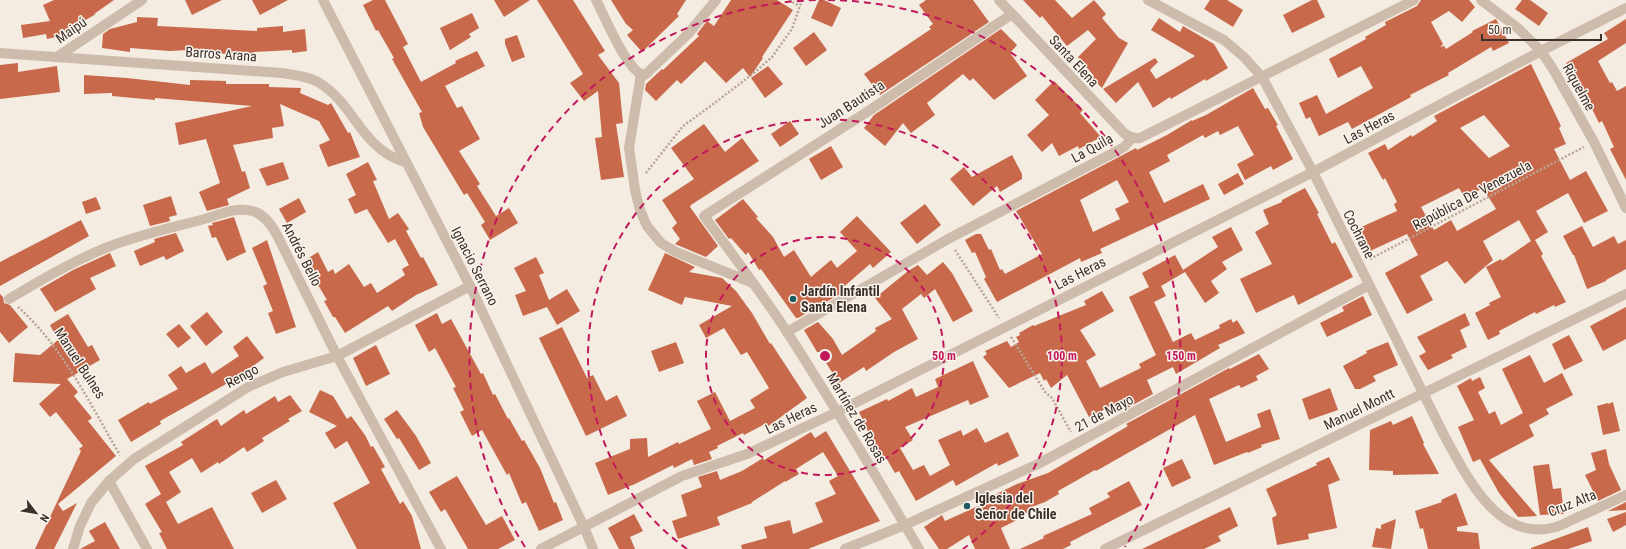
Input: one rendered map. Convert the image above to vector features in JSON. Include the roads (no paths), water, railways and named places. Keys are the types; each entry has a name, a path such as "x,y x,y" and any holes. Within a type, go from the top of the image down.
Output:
{"street":[{"name":"Maipú","path":"57,57 142,0"},
{"name":"Ignacio Serrano","path":"323,0 470,286 593,549"},
{"path":"596,0 628,61 636,72 641,74 645,74 688,34 716,0"},
{"name":"Santa Elena","path":"999,0 1124,133 1132,138"},
{"name":"Cochrane","path":"1148,0 1224,40 1244,56 1262,77 1313,172 1464,471 1479,493 1505,520"},
{"name":"La Quila","path":"787,332 948,240 1117,151 1124,147 1132,138 1140,138 1414,0"},
{"name":"Riquelme","path":"1481,0 1519,29 1541,51 1553,69 1594,142 1626,208"},
{"name":"Las Heras","path":"541,549 682,476 747,454 837,412 1313,172 1541,51 1626,8"},
{"name":"Juan Bautista","path":"704,216 873,107 1012,14"},
{"name":"Barros Arana","path":"0,53 282,73 304,76 318,82 332,92 380,150 405,162"},
{"path":"641,74 629,148 635,190 640,210 647,226 661,243 676,252 754,283"},
{"name":"Andrés Bello","path":"9,299 71,263 109,246 236,210 251,210 267,219 277,235 336,356 441,549"},
{"name":"Martínez de Rosas","path":"704,216 754,283 787,332 919,549"},
{"name":"21 de Mayo","path":"845,549 905,525 1038,464 1369,285"},
{"name":"Rengo","path":"73,549 80,526 88,508 100,491 126,465 248,387 283,372 336,356 470,286"},
{"name":"Manuel Montt","path":"1105,549 1626,294"},
{"path":"109,481 147,549"},
{"name":"Cruz Alta","path":"1505,520 1525,529 1537,530 1556,527 1626,495"}],"place":[{"name":"Jardín Infantil Santa Elena","path":"793,299"},
{"name":"Iglesia del Señor de Chile","path":"967,506"}]}
